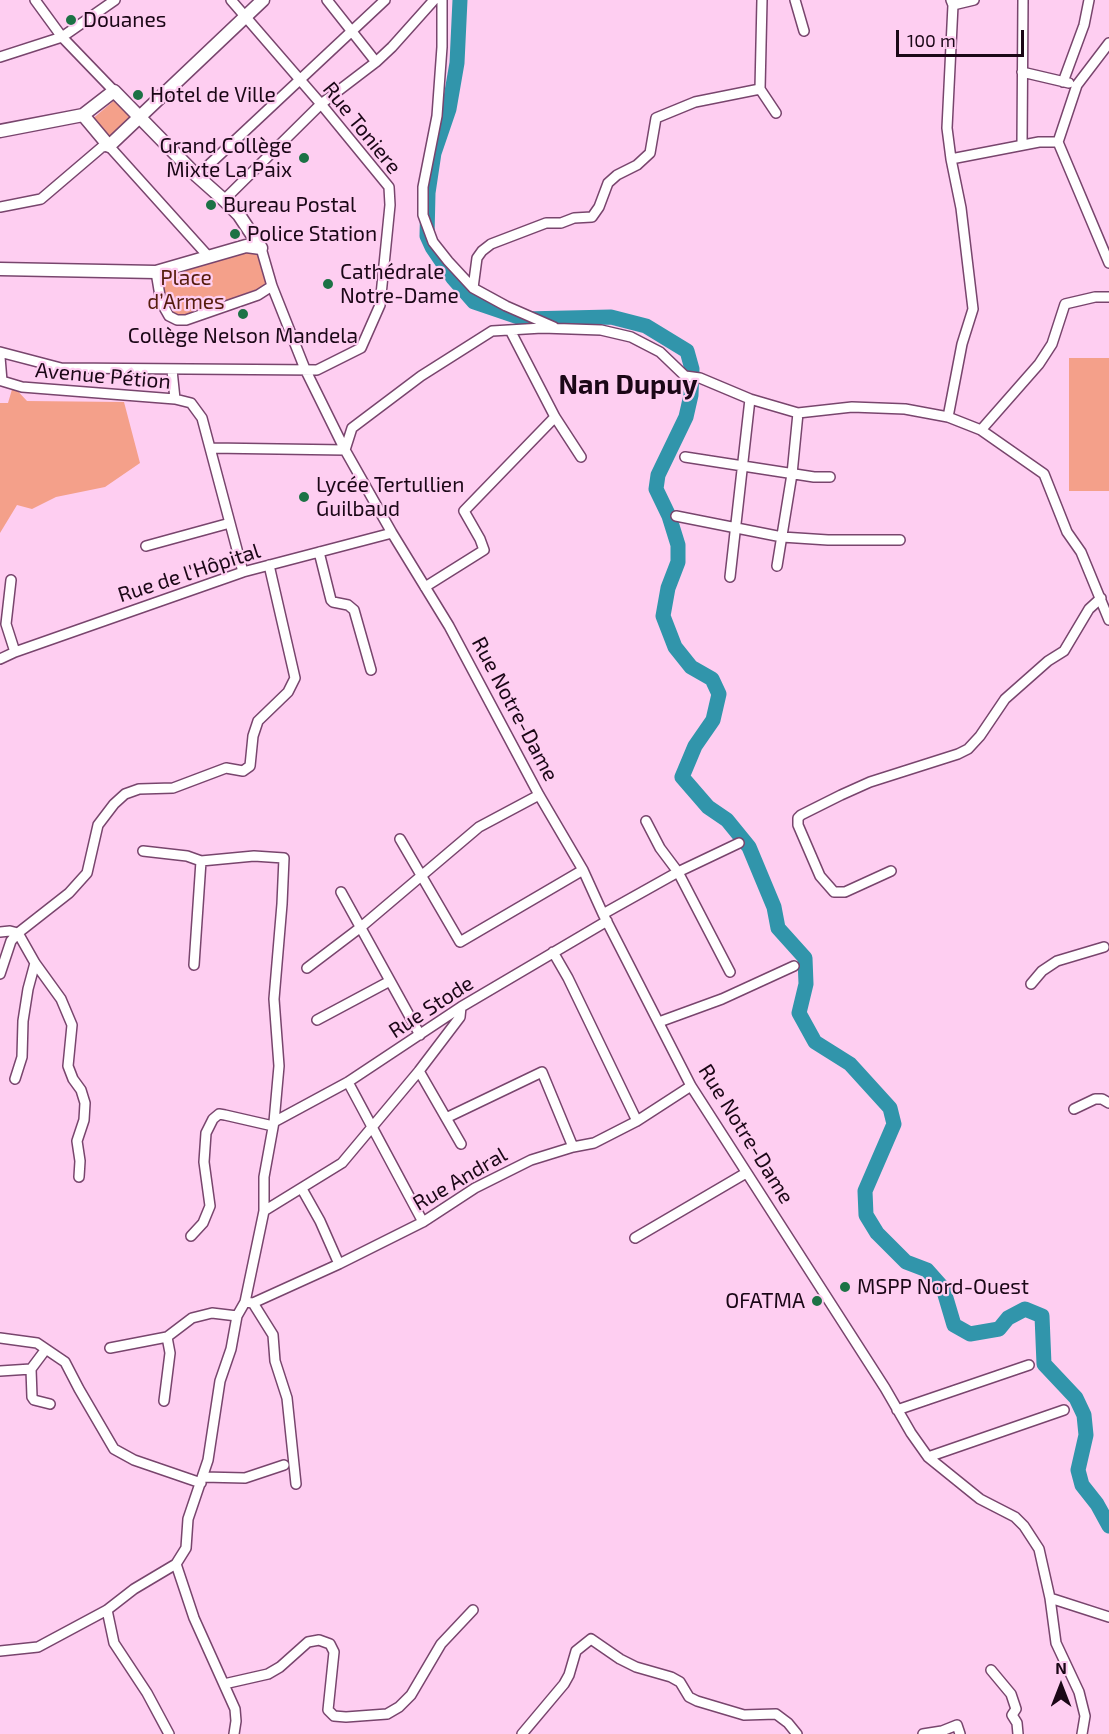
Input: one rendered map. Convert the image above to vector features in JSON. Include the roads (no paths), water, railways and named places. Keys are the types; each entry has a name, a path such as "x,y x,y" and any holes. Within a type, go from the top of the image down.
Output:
{"main road":[{"path":"83,116 110,146 263,0"},
{"path":"0,131 83,116 114,91"},
{"name":"Rue Notre-Dame","path":"114,91 197,176 239,215 261,248"},
{"path":"0,269 156,272 246,246 261,248"}],"street":[{"name":"Rue Notre-Dame","path":"35,0 62,37 114,91"},
{"path":"0,57 62,37 115,0"},
{"name":"Rue Toniere","path":"0,352 61,368 317,370 361,348 380,305 390,205 389,187 231,0"},
{"path":"327,0 376,62"},
{"path":"197,176 385,0"},
{"path":"224,200 321,104 376,62 434,0"},
{"path":"442,0 442,47 437,116 423,187 423,214 433,242 473,288 506,306 557,328"},
{"path":"762,0 760,89 776,113"},
{"path":"795,0 804,31"},
{"path":"948,417 962,344 973,309 962,208 947,128 952,3 974,0"},
{"path":"1022,145 1023,0"},
{"path":"1063,82 1084,25 1089,0"},
{"path":"1109,43 1077,85 1058,142 1109,263"},
{"path":"1022,72 1077,85"},
{"path":"473,288 477,258 491,244 546,223 568,222 574,218 592,217 599,207 608,183 616,175 637,165 650,153 656,118 704,99 760,89"},
{"path":"951,159 1039,142 1058,142"},
{"path":"0,207 41,198 102,147 110,146 208,256"},
{"name":"Rue Notre-Dame","path":"261,248 272,286 305,369 345,450 449,626 539,795 583,870 691,1086 931,1460 980,1499 1015,1517 1039,1549 1050,1598 1056,1643 1079,1692 1083,1706 1085,1716 1082,1734"},
{"path":"156,272 161,302 169,316 177,320 186,320 258,295 272,286"},
{"path":"981,429 1039,364 1052,344 1065,304 1095,297 1109,297"},
{"path":"211,448 345,450 352,428 421,376 492,332 557,328 601,330 631,337 660,351 685,376 700,378 750,399 798,413 852,407 905,409 948,417 981,429 1044,474 1068,532 1081,552 1109,620"},
{"path":"510,330 555,417 581,457"},
{"name":"Avenue Pétion","path":"0,357 2,381 21,387 175,399 190,403 202,418 243,572"},
{"path":"172,370 175,399"},
{"path":"730,578 750,399"},
{"path":"777,566 792,474 798,413"},
{"path":"425,587 483,550 480,539 464,511 555,417"},
{"path":"685,457 792,474 830,477"},
{"path":"676,516 782,537 828,540 900,540"},
{"path":"146,546 230,523"},
{"name":"Rue de l'Hôpital","path":"0,659 243,572 392,533"},
{"path":"319,552 331,600 348,605 354,610 371,670"},
{"path":"0,974 11,941 69,893 87,873 98,825 125,794 139,789 173,789 226,768 243,771 250,766 253,736 258,721 288,692 295,678 269,565"},
{"path":"11,580 6,624 15,652"},
{"path":"891,871 845,892 834,892 820,876 798,825 798,818 870,782 968,749 1005,699 1048,661 1064,651 1089,609 1101,598"},
{"path":"307,968 361,927 479,827 539,795"},
{"path":"646,821 660,848 678,872 730,972"},
{"path":"400,839 460,942 583,870"},
{"name":"Rue Stode","path":"274,1124 348,1082 461,1007 553,952 678,872 739,843"},
{"path":"0,1651 38,1647 107,1610 134,1589 176,1564 186,1548 188,1519 208,1460 220,1381 231,1349 237,1316 249,1303 264,1210 264,1177 274,1124 279,1066 274,999 284,858 254,856 201,861 187,856 143,851"},
{"path":"194,965 201,861"},
{"path":"341,892 420,1035"},
{"path":"0,932 18,933 35,963 62,999 72,1024 68,1066 85,1103 84,1120 77,1141 80,1161 78,1177"},
{"path":"1031,984 1042,971 1057,961 1104,947"},
{"path":"553,952 568,978 637,1121"},
{"path":"15,1079 21,1057 28,988 35,963"},
{"path":"659,1022 722,999 794,966"},
{"path":"317,1020 390,981"},
{"path":"264,1210 342,1163 419,1071 460,1017 461,1007"},
{"path":"419,1071 461,1144"},
{"path":"446,1118 542,1072 573,1147"},
{"path":"348,1082 423,1222"},
{"name":"Rue Andral","path":"249,1303 339,1264 423,1222 475,1188 531,1160 594,1143 637,1121 691,1086"},
{"path":"1074,1109 1095,1099 1102,1099 1109,1103"},
{"path":"191,1236 203,1223 210,1206 204,1162 206,1133 213,1119 219,1114 274,1124"},
{"path":"635,1238 746,1173"},
{"path":"302,1189 320,1221 339,1264"},
{"path":"249,1303 273,1335 275,1361 287,1398 296,1484"},
{"path":"110,1348 167,1337 192,1318 212,1313 237,1316"},
{"path":"164,1401 170,1353 167,1337"},
{"path":"0,1338 37,1343 65,1362 114,1449 134,1460 202,1480 245,1478 284,1465"},
{"path":"46,1349 31,1369 32,1397 34,1400 50,1404"},
{"path":"897,1410 1029,1365"},
{"path":"0,1371 31,1369"},
{"path":"931,1460 1064,1410"},
{"path":"176,1564 194,1618 235,1709 234,1734"},
{"path":"1050,1598 1109,1617"},
{"path":"107,1610 114,1643 147,1693 169,1734"},
{"path":"224,1684 268,1674 280,1667 308,1642 319,1640 330,1644 334,1652 328,1710 334,1716 346,1717 387,1714 399,1707 411,1695 441,1644 473,1610"},
{"path":"522,1734 546,1708 564,1683 569,1675 576,1651 591,1639 620,1659 680,1682 689,1697 696,1701 744,1715 777,1714 797,1734"},
{"path":"991,1670 1011,1694 1016,1709 1012,1714 1017,1723 1018,1734"},
{"path":"923,1734 942,1731 957,1725 960,1734"}],"waterway":[{"path":"460,0 457,63 449,109 434,153 428,193 427,236 453,278 474,302 524,319 611,317 646,326 687,351 692,369 691,395 686,417 658,475 656,489 669,516 678,545 678,562 668,588 663,616 675,647 691,667 712,679 719,694 713,720 695,746 682,777 708,807 727,820 749,847 774,907 778,928 805,958 806,984 799,1013 815,1042 850,1064 890,1108 894,1124 865,1191 866,1215 877,1233 906,1262 927,1270 943,1288 954,1325 970,1334 999,1329 1008,1318 1025,1309 1042,1316 1044,1364 1076,1398 1084,1415 1086,1435 1078,1470 1082,1485 1097,1504 1109,1526"}],"place":[{"name":"Douanes","path":"71,20"},
{"name":"Hotel de Ville","path":"138,95"},
{"name":"Grand Collège Mixte La Paix","path":"304,158"},
{"name":"Bureau Postal","path":"211,205"},
{"name":"Police Station","path":"235,234"},
{"name":"Cathédrale Notre-Dame","path":"328,284"},
{"name":"Collège Nelson Mandela","path":"243,314"},
{"name":"Lycée Tertullien Guilbaud","path":"304,497"},
{"name":"MSPP Nord-Ouest","path":"845,1287"},
{"name":"OFATMA","path":"817,1301"}],"district":[{"name":"Nan Dupuy","path":"628,385"}],"park label":[{"name":"Place d’Armes","path":"186,290"}]}
